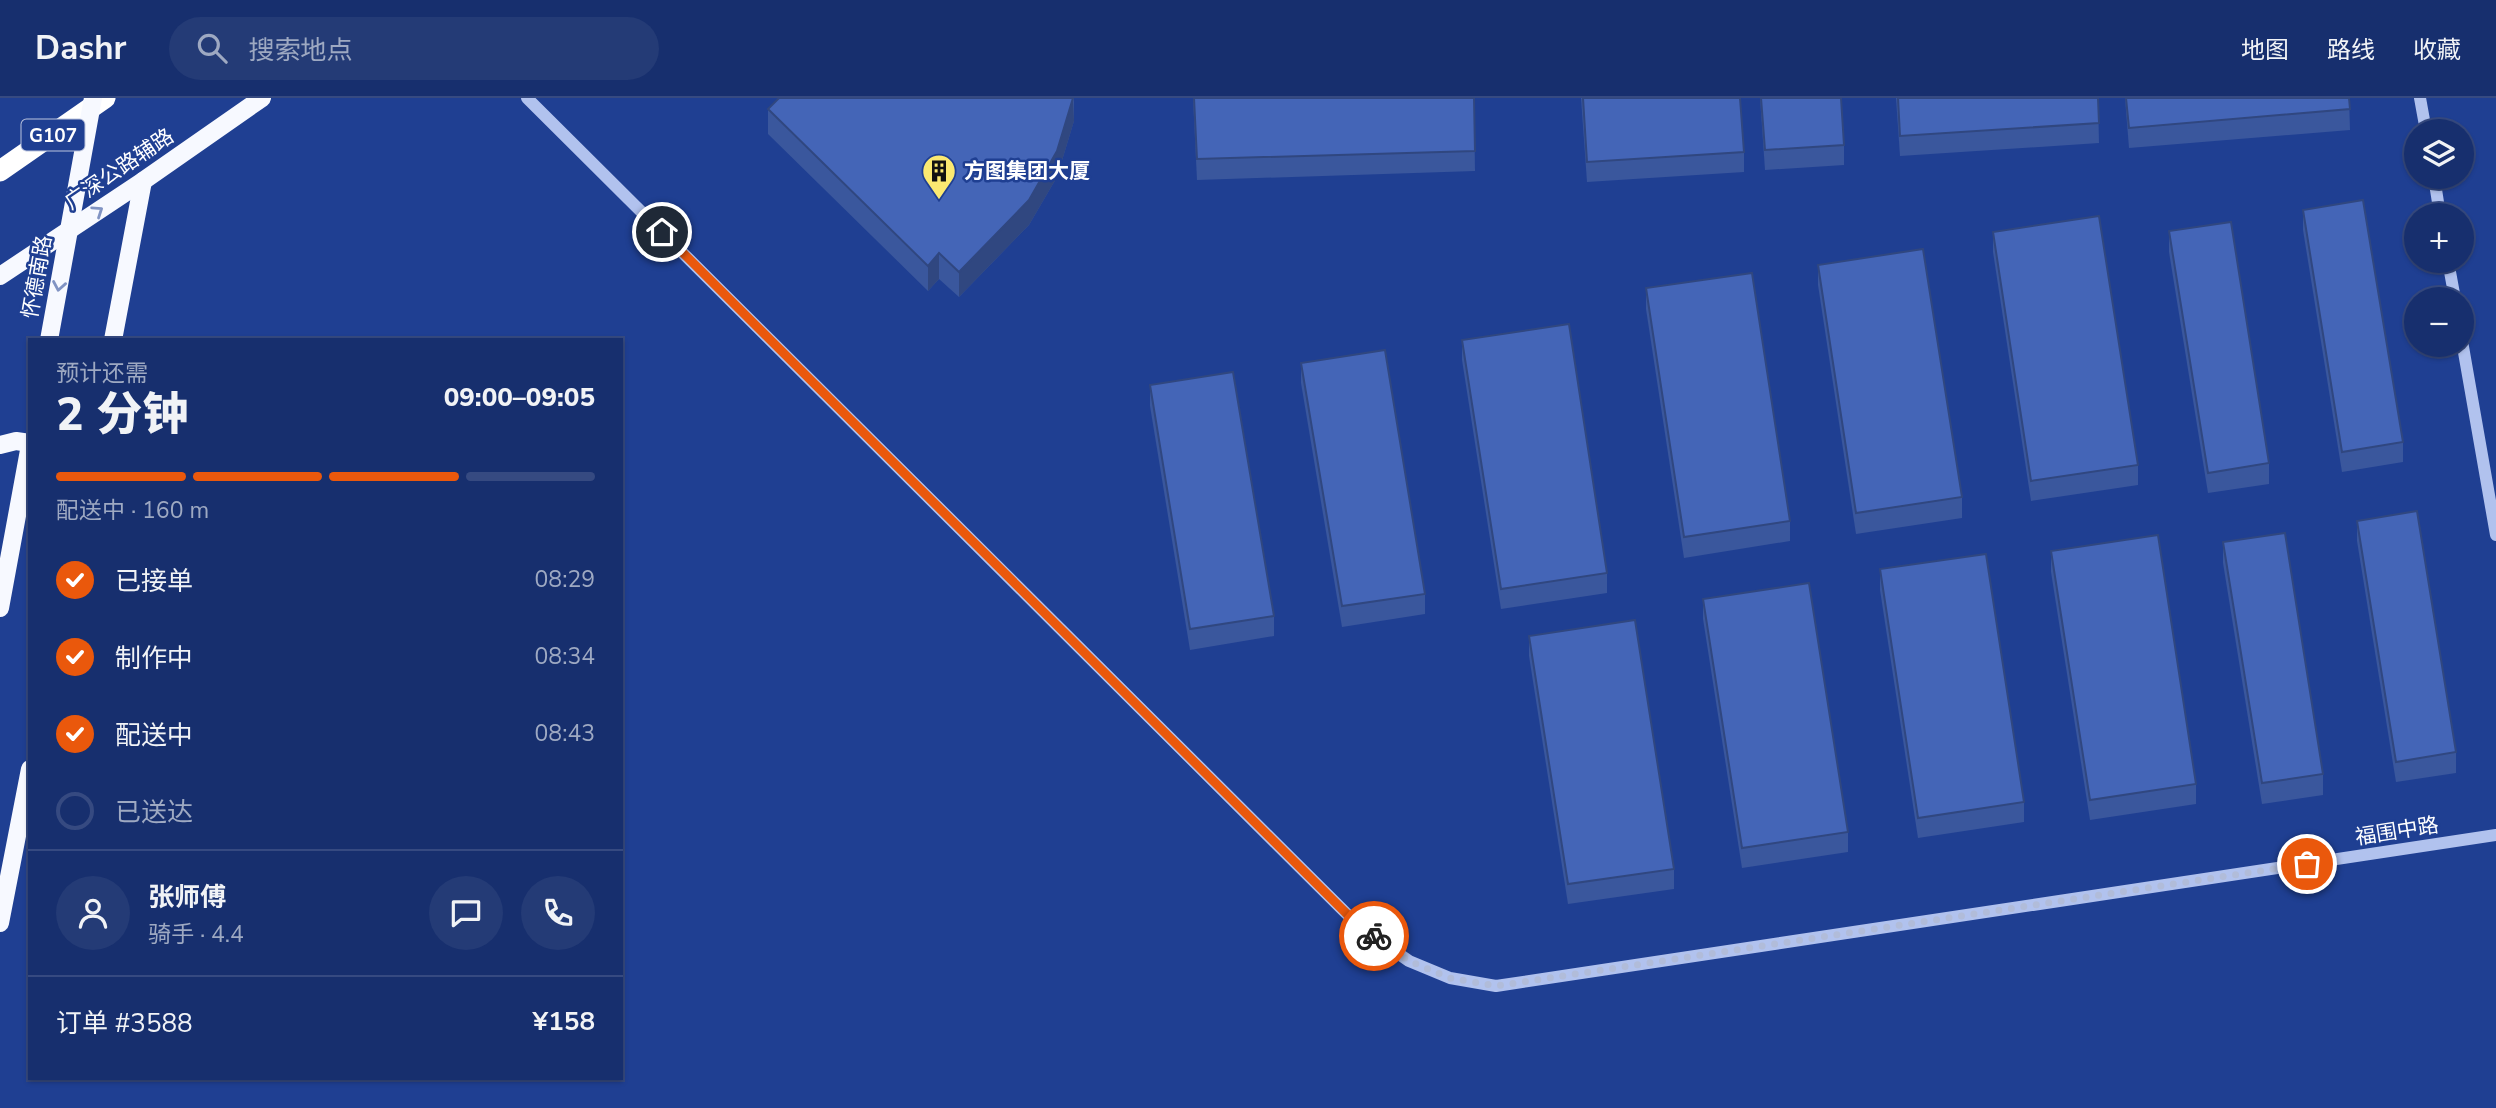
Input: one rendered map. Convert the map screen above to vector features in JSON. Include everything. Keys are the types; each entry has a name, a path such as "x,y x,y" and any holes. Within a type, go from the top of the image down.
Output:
{"highway":[{"name":"G107","path":"0,172 105,98"}],"main road":[{"name":"怀德南路","path":"49,338 93,98"},
{"name":"广深公路辅路","path":"0,276 262,98"},
{"path":"113,338 143,181"},
{"path":"0,445 16,442 28,444"},
{"path":"0,608 28,455"},
{"path":"0,923 28,779"}],"street":[{"name":"福围中路","path":"527,98 1359,926 1409,961 1450,978 1496,986 2496,835"},
{"path":"2420,98 2424,119"},
{"path":"2465,357 2496,535"}],"building":[{"name":"方图集团大厦","path":"779,98 1073,98 1057,151 1029,200 959,272 939,253 928,266 768,109"},
{"path":"1194,98 1474,98 1475,151 1197,159"},
{"path":"1583,98 1740,98 1744,152 1587,162"},
{"path":"1761,98 1841,98 1844,145 1765,150"},
{"path":"1898,98 2098,98 2099,123 1900,136"},
{"path":"2126,98 2349,98 2350,109 2129,128"},
{"path":"2363,200 2403,442 2342,452 2303,210"},
{"path":"2099,216 2138,465 2031,481 1993,232"},
{"path":"2231,222 2269,463 2208,473 2169,231"},
{"path":"1923,249 1962,497 1856,513 1818,265"},
{"path":"1752,273 1790,521 1684,537 1646,288"},
{"path":"1569,324 1607,573 1501,589 1462,340"},
{"path":"1385,350 1425,594 1342,606 1301,363"},
{"path":"1233,372 1274,616 1190,629 1150,385"},
{"path":"2417,511 2456,752 2396,762 2357,521"},
{"path":"2285,533 2323,774 2262,783 2223,542"},
{"path":"2158,535 2196,784 2090,800 2051,551"},
{"path":"1986,554 2024,802 1918,818 1880,569"},
{"path":"1809,583 1848,832 1742,848 1703,599"},
{"path":"1635,620 1674,869 1568,884 1529,636"}],"way so far":[{"path":"1374,936 1409,961 1450,978 1496,986 2307,864"}],"place":[{"name":"方图集团大厦","path":"939,201"}],"route":[{"path":"662,232 1359,926 1374,936"}]}
